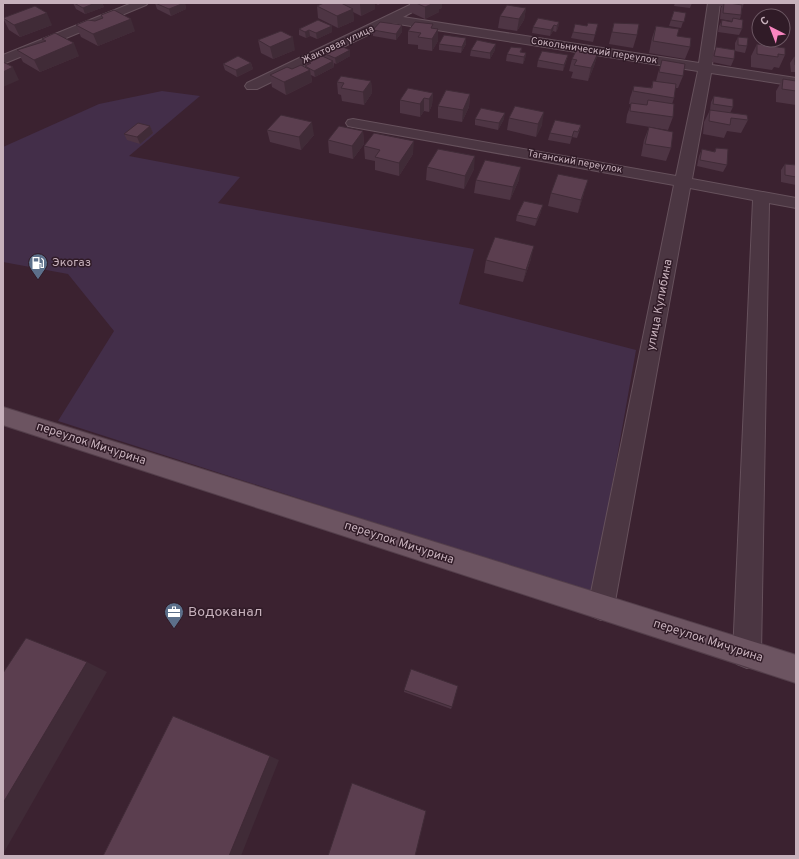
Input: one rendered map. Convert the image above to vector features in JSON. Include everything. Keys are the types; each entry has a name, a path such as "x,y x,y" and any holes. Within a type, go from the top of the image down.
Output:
{"main road":[{"name":"переулок Мичурина","path":"3,416 796,669"}],"street":[{"path":"3,60 142,3"},
{"name":"Жактовая улица","path":"252,86 392,20 423,3"},
{"name":"улица Кулибина","path":"602,607 684,182 705,68 714,3"},
{"name":"Сокольнический переулок","path":"392,20 796,82"},
{"name":"Таганский переулок","path":"353,123 796,203"},
{"path":"747,654 761,196"}],"shaded area":[{"path":"162,91 200,96 129,156 240,177 218,203 474,249 459,304 636,350 593,593 58,421 114,331 68,274 3,262 3,147 99,104"}],"building":[{"path":"74,3 95,3 83,8"},
{"path":"155,3 184,3 169,9"},
{"path":"324,3 341,3 353,9 337,16 317,6"},
{"path":"416,3 434,3 425,7"},
{"path":"724,3 742,5 741,15 723,13"},
{"path":"507,5 526,8 519,19 500,16"},
{"path":"35,6 47,13 14,25 3,18"},
{"path":"114,10 131,19 93,34 76,25 88,20 95,21 103,18 101,15"},
{"path":"674,11 686,13 684,22 671,20"},
{"path":"538,18 559,22 557,26 554,25 551,30 533,27"},
{"path":"733,18 743,20 742,29 721,26 722,20 732,22"},
{"path":"318,20 332,26 316,33 309,30 305,32 299,29"},
{"path":"380,22 402,25 396,34 373,30"},
{"path":"415,22 433,24 431,28 438,29 432,39 418,37 421,33 408,31"},
{"path":"588,23 598,24 595,35 573,32 575,24 587,26"},
{"path":"614,23 639,24 637,35 612,32"},
{"path":"656,26 679,29 677,36 691,38 690,47 653,41"},
{"path":"281,31 293,37 270,47 258,40"},
{"path":"55,33 74,43 34,60 17,50 46,41 42,39"},
{"path":"444,35 466,38 462,47 439,44"},
{"path":"738,37 748,38 747,46 738,45"},
{"path":"477,40 496,44 490,53 471,50"},
{"path":"335,46 350,50 335,58 323,53"},
{"path":"511,47 522,48 520,52 526,53 524,57 507,54"},
{"path":"716,47 735,50 734,59 714,56"},
{"path":"757,48 785,48 785,55 778,54 778,57 757,54"},
{"path":"577,49 598,53 591,68 574,65 577,60 572,59"},
{"path":"542,51 568,55 564,65 538,60"},
{"path":"320,55 333,61 314,71 305,66 311,63 306,61"},
{"path":"238,56 251,63 236,70 223,64"},
{"path":"794,57 796,57 796,65 795,65"},
{"path":"662,60 685,64 683,76 659,72"},
{"path":"3,62 13,67 3,72"},
{"path":"301,65 310,70 284,82 270,75 287,67 292,69"},
{"path":"341,76 371,81 363,92 341,88 344,83 337,82"},
{"path":"783,79 796,81 796,91 782,89"},
{"path":"653,81 676,84 674,98 633,91 634,86 652,88"},
{"path":"408,88 433,93 429,99 424,98 420,104 400,100"},
{"path":"446,90 470,94 463,110 438,106"},
{"path":"714,96 733,99 733,107 713,104"},
{"path":"648,100 674,104 673,117 630,111 631,103 647,105"},
{"path":"515,106 544,112 538,124 509,118"},
{"path":"481,108 505,113 499,123 475,119"},
{"path":"710,110 747,115 748,120 731,118 730,125 709,121"},
{"path":"281,115 312,122 299,137 267,130"},
{"path":"555,120 581,125 578,132 574,131 572,137 550,133"},
{"path":"138,123 150,126 137,137 124,134"},
{"path":"339,126 363,131 352,146 328,140"},
{"path":"649,127 673,132 671,148 645,144"},
{"path":"374,133 414,141 399,163 375,157 380,150 364,146"},
{"path":"716,148 728,149 727,165 700,160 702,149 715,152"},
{"path":"438,149 475,156 465,176 427,167"},
{"path":"485,160 521,167 513,187 476,180"},
{"path":"785,164 796,165 796,177 785,175"},
{"path":"558,174 588,180 581,200 551,193"},
{"path":"524,201 543,205 537,219 517,215"},
{"path":"495,237 534,246 526,270 486,260"},
{"path":"26,638 87,662 3,803 3,673"},
{"path":"411,669 458,686 452,707 404,690"},
{"path":"173,716 270,756 229,856 103,856"},
{"path":"352,783 426,811 415,856 328,856"}],"place":[{"name":"Экогаз","path":"38,280"},
{"name":"Водоканал","path":"174,629"}]}
